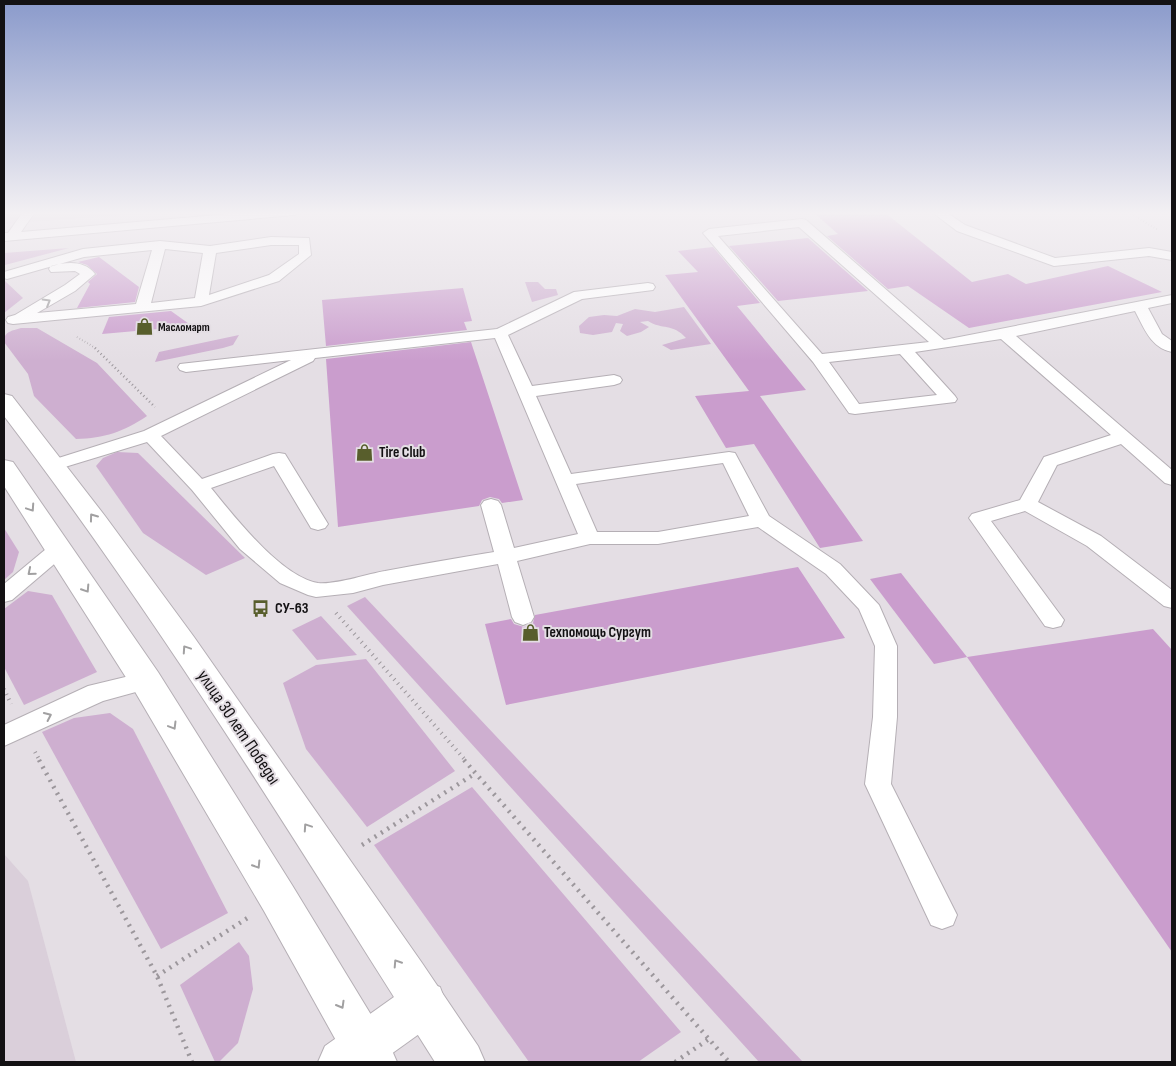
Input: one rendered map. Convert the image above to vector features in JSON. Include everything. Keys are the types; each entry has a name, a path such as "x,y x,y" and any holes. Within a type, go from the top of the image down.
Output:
{"main road":[{"name":"улица 30 лет Победы","path":"4,401 55,465 153,600 462,1062"},
{"path":"4,467 146,681 360,1057 424,1004"}],"lane":[{"path":"5,276 53,262"},
{"path":"142,308 155,262"},
{"path":"201,302 208,262"},
{"path":"8,322 201,302 274,278 297,262"},
{"path":"734,262 818,359 855,409 949,399 904,349"},
{"path":"846,262 941,345"},
{"path":"5,276 78,266 88,274 38,308 8,322"},
{"path":"186,367 500,333 580,295 648,287"},
{"path":"818,359 941,345 1005,334 1172,299"},
{"path":"1140,306 1156,337 1172,348"},
{"path":"500,333 590,538"},
{"path":"1005,334 1172,479"},
{"path":"55,465 150,435 318,352"},
{"path":"526,392 614,380"},
{"path":"150,435 199,486 247,544 287,578 316,590 352,586 383,578 535,551 590,538 658,538 761,520"},
{"path":"1028,504 1050,461 1123,438"},
{"path":"565,480 729,457 761,520 833,569 868,605 886,646 885,717 878,784 942,915"},
{"path":"199,486 279,458 318,524"},
{"path":"1053,620 979,518 1028,504 1094,541 1172,601"},
{"path":"491,505 524,617"},
{"path":"4,596 59,549"},
{"path":"13,732 97,693 146,681"}],"path":[{"path":"44,317 99,350 173,425"},
{"path":"316,590 729,1062"},
{"path":"4,689 13,732 157,976 192,1062"},
{"path":"675,1062 709,1040"}],"shaded area":[{"path":"4,262 17,262 5,265"},
{"path":"4,282 23,298 4,313"},
{"path":"525,282 538,282 545,289 556,289 558,295 532,302"},
{"path":"684,307 711,344 671,350 662,345 686,338 677,330 648,321 640,322 649,327 641,332 627,336 620,331 623,324 616,323 612,332 593,335 580,333 579,326 589,317 617,316 635,309 655,312"},
{"path":"21,328 37,328 97,363 147,416 113,433 76,439 34,396 28,374 4,342 7,334"},
{"path":"239,335 233,345 155,362 159,352"},
{"path":"117,452 138,453 245,558 206,575 143,533 96,466 103,458"},
{"path":"4,528 19,552 13,572 4,580"},
{"path":"28,591 52,595 97,672 24,705 4,667 4,609"},
{"path":"365,597 803,1062 759,1062 347,606"},
{"path":"321,616 357,655 317,660 292,630"},
{"path":"366,659 455,771 367,827 306,749 283,683 316,665"},
{"path":"110,713 133,729 228,913 161,949 42,732 74,718"},
{"path":"472,787 681,1032 638,1062 529,1062 374,845"},
{"path":"4,854 28,881 76,1062 4,1062"},
{"path":"239,942 249,956 253,989 238,1043 219,1062 215,1062 180,985"}],"building":[{"path":"78,262 105,262 139,287 135,302 77,308 90,284 88,282 97,274 87,265"},
{"path":"688,262 725,262 760,303 737,306 806,390 760,396 863,541 820,548 754,444 726,448 695,396 749,391 665,275 698,272"},
{"path":"743,262 835,262 868,291 778,301"},
{"path":"857,262 947,262 972,282 1008,274 1026,284 1108,266 1162,292 969,328 908,286 888,289"},
{"path":"463,288 472,321 464,322 467,330 326,346 322,300"},
{"path":"171,311 192,326 102,334 109,317"},
{"path":"471,342 523,500 502,503 499,499 490,497 482,500 479,506 338,527 326,359"},
{"path":"798,567 845,638 506,705 485,624 511,619 514,624 524,627 533,623 535,615"},
{"path":"901,573 967,657 934,664 870,579"},
{"path":"1153,629 1172,650 1172,952 967,657"}],"place":[{"name":"Масломарт","path":"144,327"},
{"name":"Tire Club","path":"365,452"},
{"name":"СУ-63","path":"261,608"},
{"name":"Техпомощь Сургут","path":"530,632"}]}
